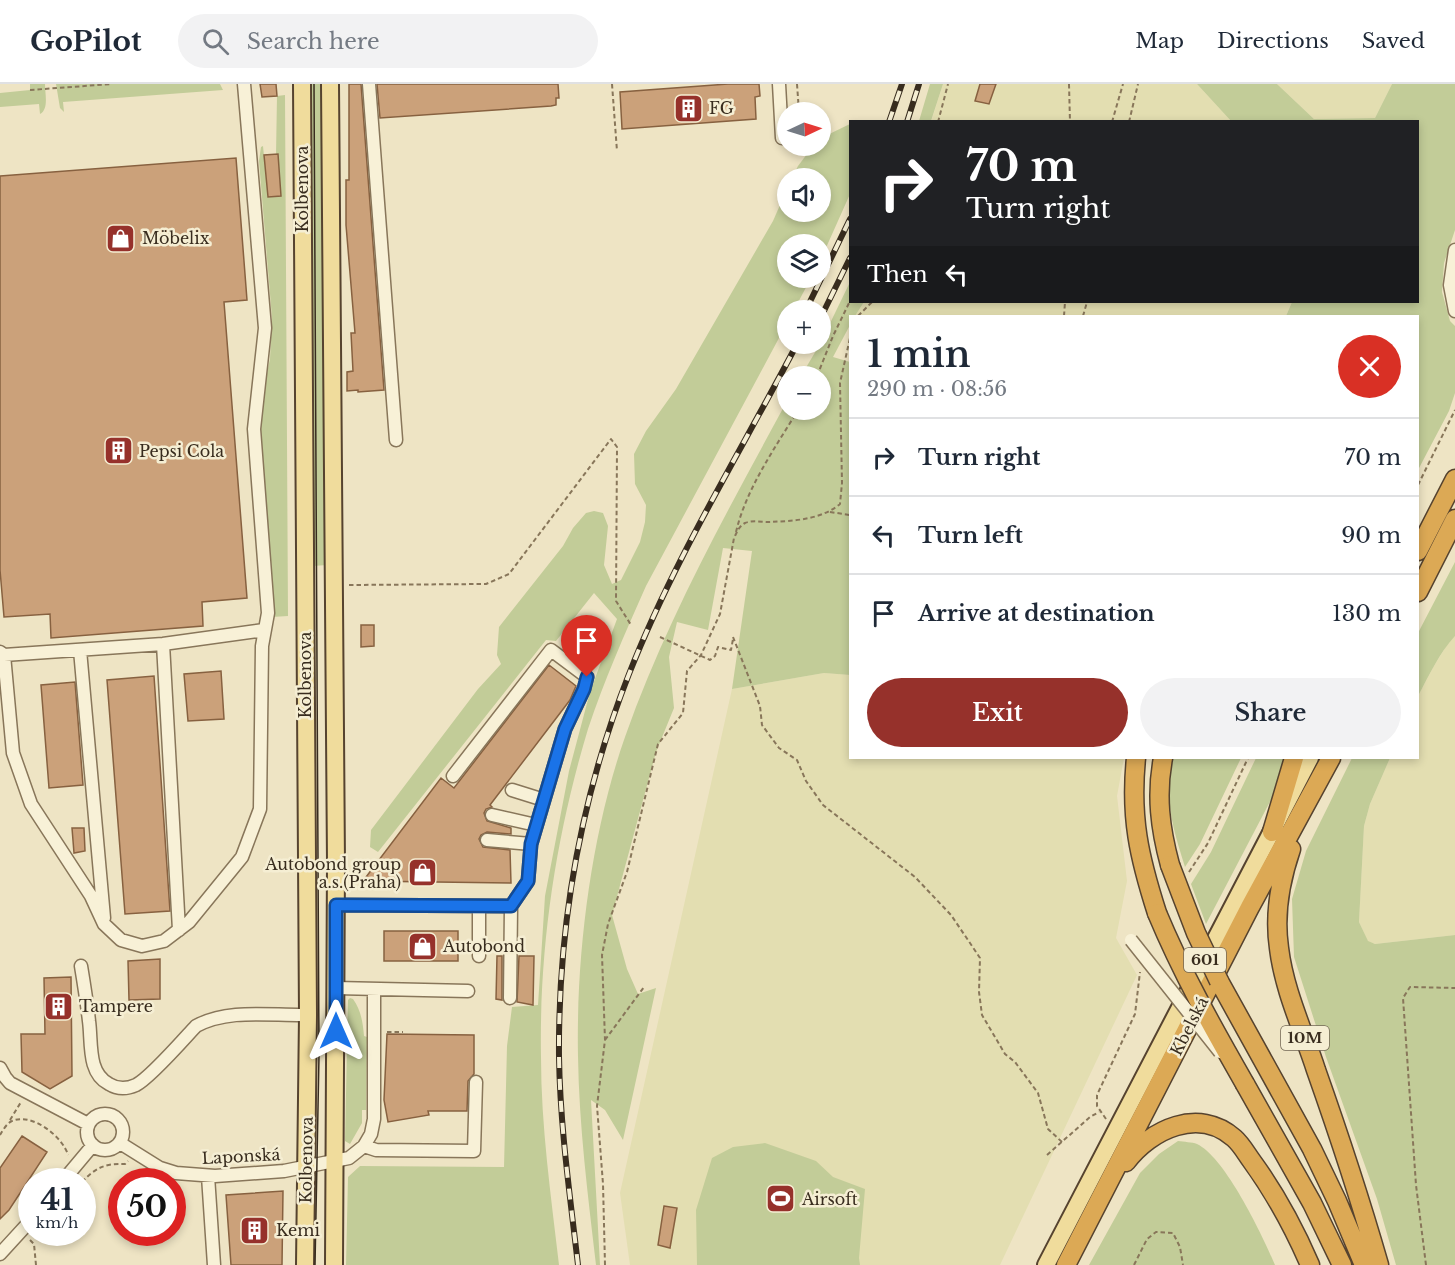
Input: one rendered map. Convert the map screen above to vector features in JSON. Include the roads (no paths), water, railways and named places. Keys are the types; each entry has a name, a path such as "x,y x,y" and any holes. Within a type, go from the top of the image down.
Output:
{"highway":[{"path":"1419,549 1455,479"},
{"path":"1419,590 1455,519"},
{"path":"1136,759 1133,802 1136,834 1154,904 1175,956 1209,1022 1312,1203 1342,1265"},
{"name":"10M","path":"1163,759 1159,812 1166,849 1182,900 1236,1014 1312,1149 1364,1265"},
{"path":"1272,832 1294,759"},
{"name":"Kbelská","path":"1066,1265 1250,907 1330,759"},
{"name":"10M","path":"1306,807 1282,879 1278,904 1279,948 1292,998 1349,1164 1379,1265"},
{"path":"1097,1205 1129,1158 1155,1134 1183,1124 1210,1125 1227,1132 1240,1144 1273,1192 1310,1265"}],"main road":[{"name":"Kolbenova","path":"302,84 308,1015 305,1265"},
{"name":"Kolbenova","path":"330,84 336,863 334,1265"},
{"name":"Kbelská","path":"1047,1265 1309,759"}],"street":[{"path":"244,84 264,328 254,429 268,613 262,646 260,809 242,857 189,922 164,941 142,946 121,940 104,924 91,896 32,804 13,753 2,654 163,644 264,630"},
{"path":"369,84 396,440"},
{"path":"778,84 779,102"},
{"path":"1455,250 1450,285 1455,310"},
{"path":"163,644 179,930"},
{"path":"80,650 102,873 104,924"},
{"path":"453,776 551,650 587,677 584,689 565,729 536,825 531,844 528,881 511,906 510,998"},
{"path":"512,790 544,800"},
{"path":"492,815 536,825"},
{"path":"487,840 531,844"},
{"path":"336,905 511,906"},
{"path":"479,907 479,956"},
{"path":"1131,940 1245,1084"},
{"path":"81,966 90,1023 92,1060 96,1073 102,1081 113,1087 121,1088 136,1084 196,1026 208,1020 224,1015 308,1015"},
{"path":"336,988 468,992"},
{"path":"374,989 374,1119 371,1134 364,1146 376,1150 474,1151 476,1082"},
{"path":"0,1070 10,1083 88,1124"},
{"path":"107,1113 117,1117 123,1127 120,1143 104,1150 93,1145 87,1136 91,1119 107,1113"},
{"name":"Laponská","path":"120,1143 160,1168 176,1173 208,1176 284,1171 336,1161 349,1158 364,1146"},
{"path":"74,1168 93,1145"},
{"path":"208,1176 214,1265"},
{"path":"0,1254 18,1234"}],"tram line":[{"path":"314,84 319,1055 315,1265"}],"railway":[{"path":"890,120 902,84"},
{"path":"908,120 919,84"},
{"path":"811,300 849,221"},
{"path":"829,300 849,260"},
{"path":"578,1265 561,1108 559,1056 563,958 568,910 585,814 612,720 647,631 708,507 792,354"}],"place":[{"name":"FG","path":"688,108"},
{"name":"Möbelix","path":"121,238"},
{"name":"Pepsi Cola","path":"118,451"},
{"name":"Autobond group a.s.(Praha)","path":"422,873"},
{"name":"Autobond","path":"422,946"},
{"name":"Tampere","path":"58,1006"},
{"name":"Airsoft","path":"781,1199"},
{"name":"Kemi","path":"255,1230"}]}
